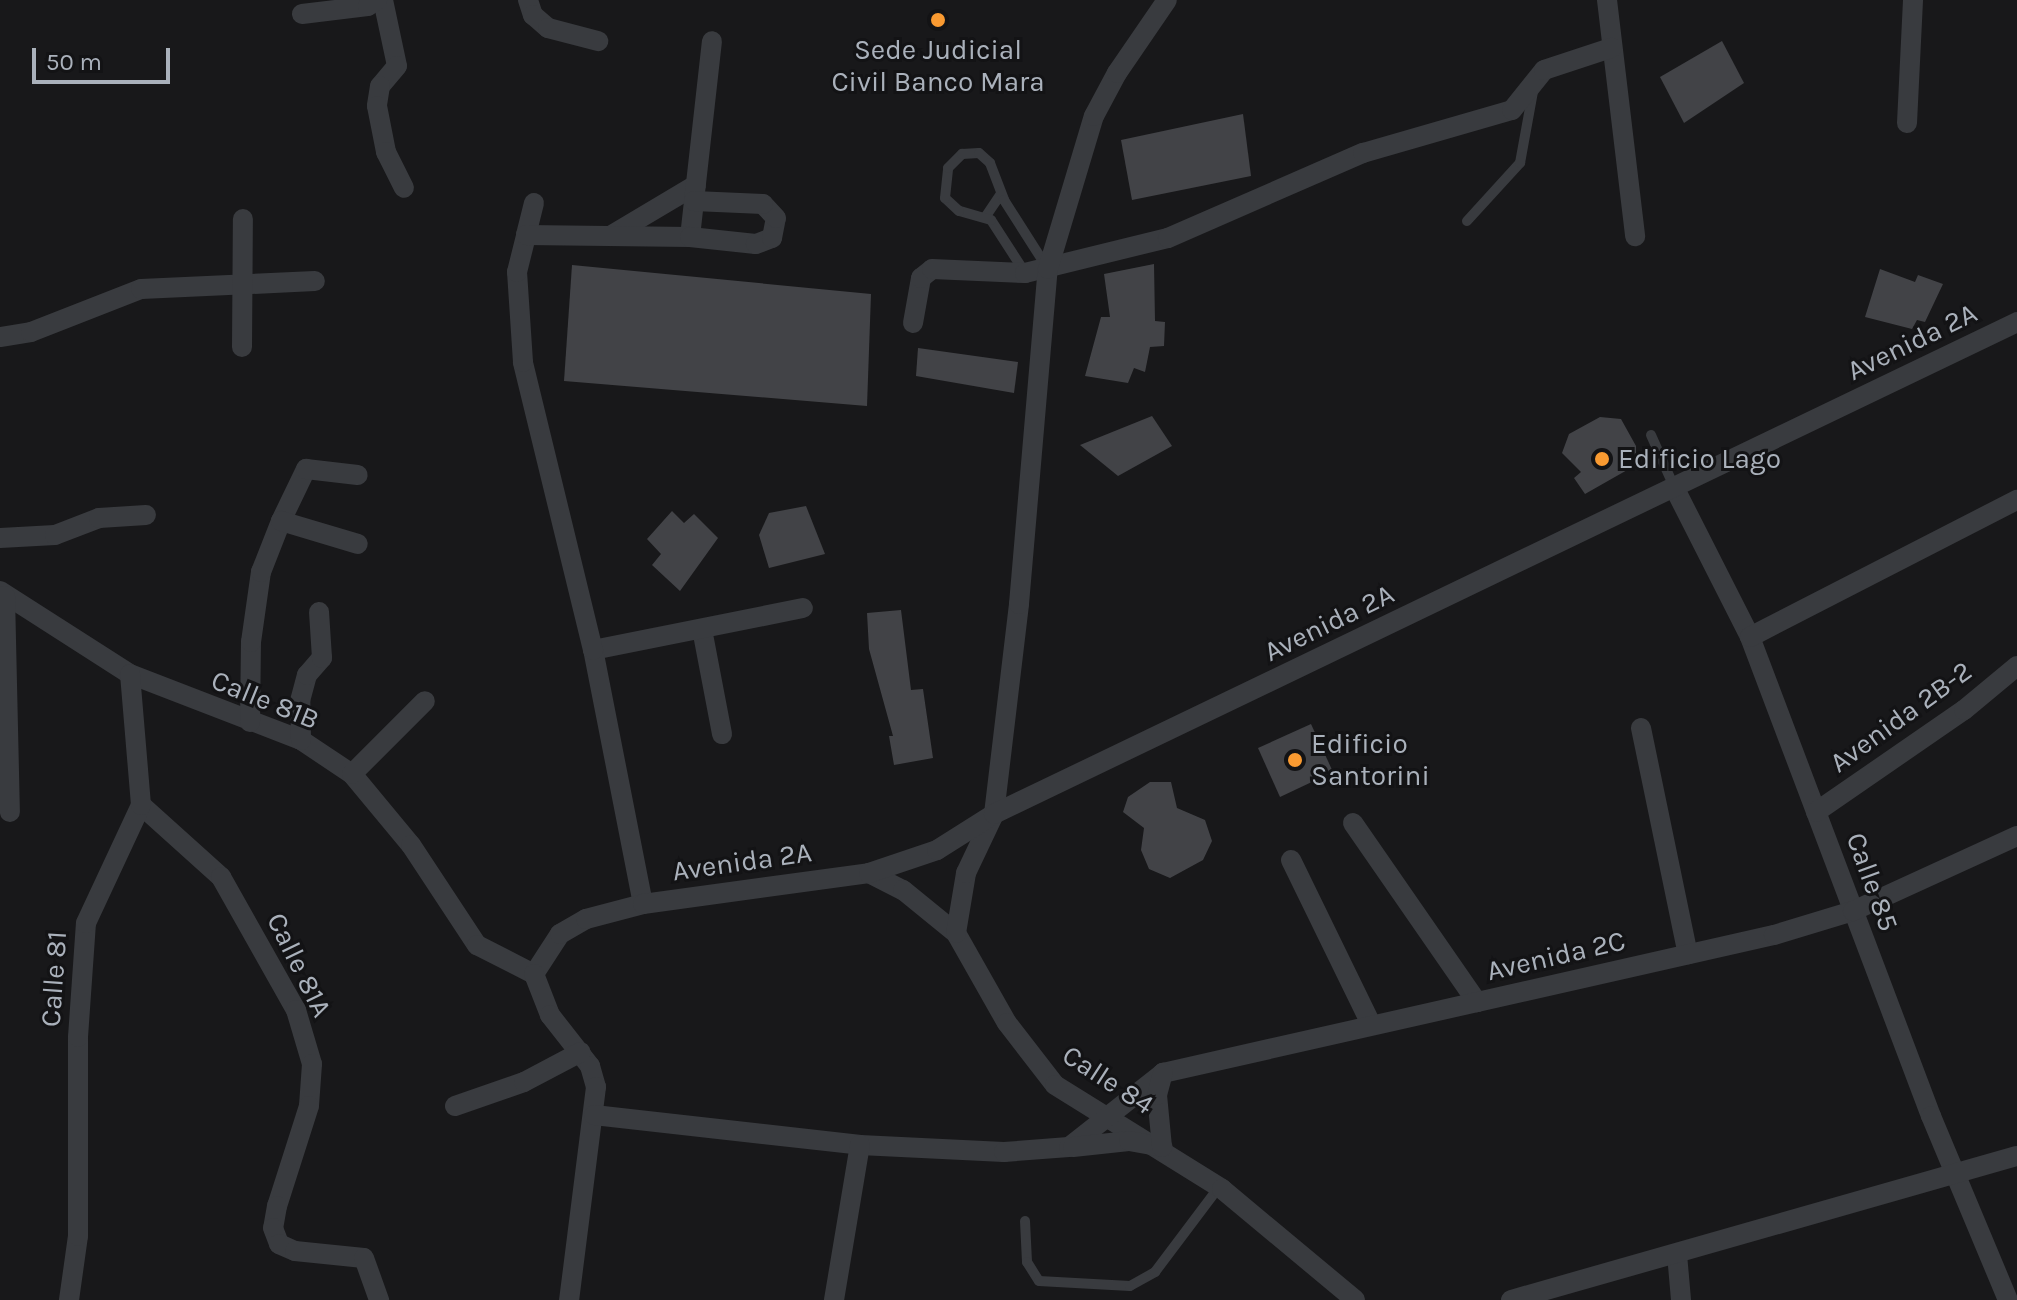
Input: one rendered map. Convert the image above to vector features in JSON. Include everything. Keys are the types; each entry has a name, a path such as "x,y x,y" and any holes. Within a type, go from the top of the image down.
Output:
{"street":[{"path":"302,14 377,0"},
{"path":"383,0 397,66 380,86 379,119 386,152 404,188"},
{"path":"528,0 533,15 548,28 598,41"},
{"path":"956,933 966,873 994,814 1019,604 1048,269 1094,116 1117,73 1167,0"},
{"path":"1607,0 1635,236"},
{"path":"1907,123 1913,0"},
{"path":"690,237 712,41"},
{"path":"913,323 921,278 932,269 1025,273 1203,226 1259,195 1363,153 1503,114 1519,104 1535,77 1611,48"},
{"path":"526,235 690,237 756,244 772,238 775,230 771,209 763,204 695,193 610,236"},
{"path":"534,203 517,272 523,362 593,650 643,904"},
{"path":"242,347 243,219"},
{"path":"0,337 31,332 141,289 315,281"},
{"name":"Avenida 2A","path":"534,974 560,934 586,919 643,904 869,873 937,850 994,814 2017,322"},
{"path":"250,722 251,642 261,572 281,521 306,469 358,475"},
{"name":"Calle 85","path":"1675,489 1750,637 1953,1174 2008,1300"},
{"path":"1750,637 2017,500"},
{"path":"0,538 55,535 99,518 146,515"},
{"path":"281,521 358,544"},
{"path":"3,593 10,812"},
{"name":"Calle 81B","path":"3,593 130,674 301,740 352,774 411,845 477,945 534,974"},
{"path":"593,650 803,608"},
{"path":"301,740 300,701 307,675 322,658 319,612"},
{"path":"702,629 722,734"},
{"name":"Avenida 2B-2","path":"1816,812 1964,710 2017,666"},
{"name":"Calle 81","path":"69,1300 78,1236 78,1037 86,923 141,805 130,674"},
{"path":"352,774 425,701"},
{"path":"1641,728 1688,954"},
{"name":"Calle 81A","path":"141,805 221,877 296,1010 312,1064 309,1106 277,1206 273,1228 279,1244 295,1251 364,1258 379,1300"},
{"path":"1353,823 1477,1002"},
{"name":"Avenida 2C","path":"1069,1147 1163,1073 1688,954 1853,911 2017,836"},
{"path":"1291,860 1371,1024"},
{"name":"Calle 84","path":"869,873 903,890 956,933 1038,1068 1219,1187 1355,1300"},
{"path":"534,974 550,1015 581,1052 596,1087 569,1300"},
{"path":"455,1106 524,1082 581,1052"},
{"path":"594,1115 860,1145 1004,1152 1129,1141 1162,1147 1157,1095 1163,1073"},
{"path":"834,1300 860,1145"},
{"path":"1511,1300 2017,1156"},
{"path":"1677,1254 1681,1300"},
{"path":"1329,1277 1331,1300"}],"lane":[{"path":"1467,221 1520,163 1535,77"},
{"path":"1025,273 986,216 949,206 943,191 948,168 962,154 979,153 990,163 1001,194 1048,269"},
{"path":"986,216 1001,194"},
{"path":"1651,435 1675,489"},
{"path":"1025,1221 1027,1262 1039,1281 1130,1286 1155,1272 1219,1187"}],"building":[{"path":"1722,41 1744,83 1684,123 1660,77"},
{"path":"1243,114 1251,176 1132,200 1121,140"},
{"path":"1154,264 1155,321 1165,322 1164,346 1150,347 1145,372 1134,368 1128,383 1085,376 1101,317 1110,317 1104,274"},
{"path":"572,265 871,294 867,406 564,381"},
{"path":"1880,269 1915,282 1918,275 1943,284 1925,322 1917,320 1912,329 1865,317"},
{"path":"918,348 1018,362 1014,393 916,376"},
{"path":"1152,416 1172,446 1118,476 1080,445"},
{"name":"Edificio Lago","path":"1600,417 1621,419 1636,446 1636,465 1585,494 1574,478 1581,472 1562,453 1569,434"},
{"path":"806,506 825,554 769,568 759,535 769,513"},
{"path":"672,511 684,523 694,514 718,538 680,591 652,565 661,554 647,539"},
{"path":"901,610 911,690 923,689 933,758 894,765 889,736 893,736 869,649 867,613"},
{"name":"Edificio Santorini","path":"1311,724 1333,772 1280,797 1258,748"},
{"path":"1150,782 1171,782 1177,808 1205,820 1212,841 1203,860 1170,878 1149,869 1141,850 1144,828 1123,812 1128,797"}],"place":[{"name":"Sede Judicial Civil Banco Mara","path":"938,20"},
{"name":"Edificio Lago","path":"1602,459"},
{"name":"Edificio Santorini","path":"1295,760"}]}
